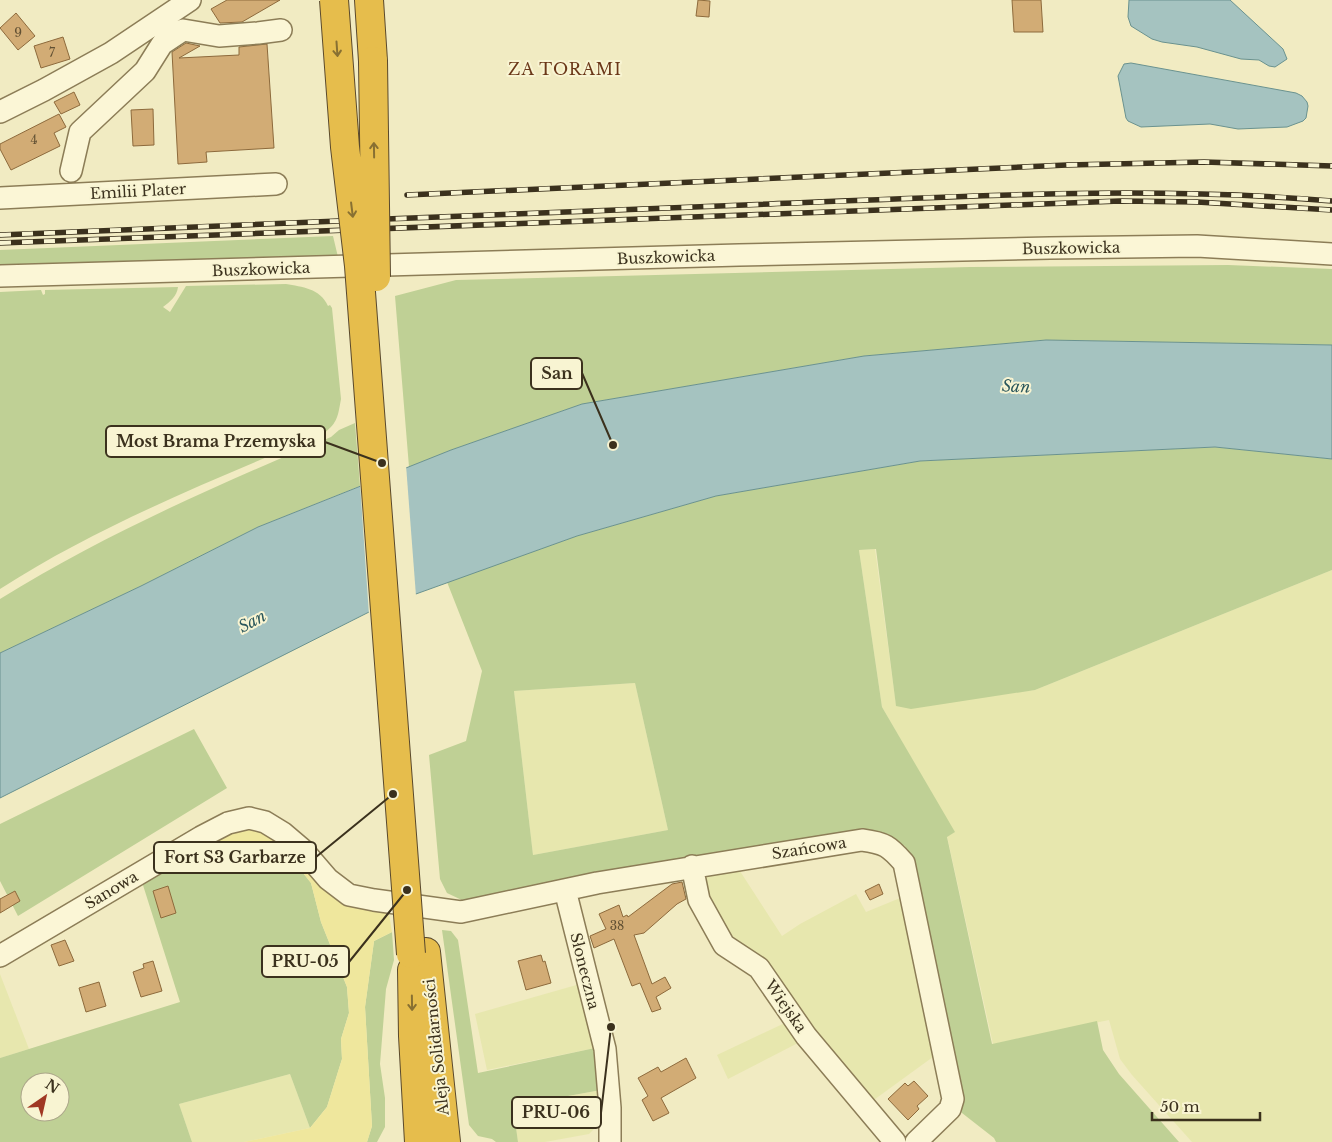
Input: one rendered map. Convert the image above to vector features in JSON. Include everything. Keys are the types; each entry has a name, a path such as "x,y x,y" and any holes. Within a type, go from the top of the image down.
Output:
{"highway":[{"path":"334,0 345,147 359,266 419,953"},
{"path":"368,0 373,61 376,268 419,953"},
{"name":"Aleja Solidarności","path":"418,1129 419,953"},
{"name":"Aleja Solidarności","path":"419,953 446,1142"},
{"path":"404,1142 418,1129"}],"street":[{"path":"0,112 112,53 190,0"},
{"path":"71,171 80,132 145,71 162,44 183,30 219,36 281,30"},
{"name":"Emilii Plater","path":"0,198 276,184"},
{"name":"Buszkowicka","path":"0,276 1070,248 1197,246 1332,254"},
{"name":"Sanowa","path":"0,956 201,837 228,823 249,818 265,822 283,833 303,850 328,879 349,895 460,912"},
{"name":"Szańcowa","path":"460,912 597,882 692,866 862,840 881,842 904,863 952,1099 950,1109 916,1142"},
{"name":"Wiejska","path":"692,866 699,900 724,945 759,968 806,1036 895,1142"},
{"name":"Słoneczna","path":"564,890 605,1049 610,1108 610,1142"}],"green space":[{"path":"333,236 338,257 0,267 0,250"},
{"path":"1228,265 1332,269 1332,345 1046,340 864,356 582,404 451,450 409,467 395,296 456,280 970,267"},
{"path":"286,284 310,289 320,295 328,306 330,305 332,308 341,399 338,414 332,426 324,433 118,523 38,566 0,589 0,292 41,290 43,295 45,290 178,287 175,296 163,307 170,312 186,286"},
{"path":"355,423 360,486 258,527 141,586 0,653 0,599 40,575 121,532 246,473 331,437 339,430"},
{"path":"1215,447 1332,459 1332,570 1035,690 911,709 896,706 876,549 859,550 882,707 955,832 947,837 992,1044 1097,1021 1103,1050 1119,1074 1179,1142 996,1142 994,1138 962,1113 905,846 874,835 466,902 447,893 440,879 429,755 466,741 482,671 447,582 577,536 716,496 920,461","holes":["635,683 668,830 533,855 514,691"]},
{"path":"875,549 896,705 1035,690 1332,570 1332,1142 1192,1142 1120,1059 1109,1020 993,1044 947,836 954,832 882,707 859,550"},
{"path":"635,683 668,830 533,855 514,691"},
{"path":"194,729 227,788 18,916 0,881 0,824"},
{"path":"266,843 284,849 311,883 321,922 347,987 349,1013 341,1039 342,1059 327,1107 310,1128 290,1074 179,1104 192,1142 0,1142 0,1058 180,1002 142,882 204,849"},
{"path":"736,865 782,936 800,924 856,894 866,912 905,896 937,1054 871,1102 757,956 730,942 702,900 698,870"},
{"path":"442,930 451,931 458,940 478,1073 595,1048 601,1090 513,1106 518,1142 496,1142 492,1139 478,1136 469,1125"},
{"path":"392,932 394,960 386,989 380,1064 385,1098 385,1127 377,1142 367,1142 372,1126 365,1007 374,941"},
{"path":"0,974 29,1049 0,1058"},
{"path":"580,984 595,1048 487,1070 475,1014"},
{"path":"787,1022 800,1037 796,1044 728,1079 717,1055"},
{"path":"290,1074 310,1128 244,1142 192,1142 179,1104"},
{"path":"601,1090 600,1123 589,1134 545,1142 518,1142 513,1106"}],"sand":[{"path":"252,825 388,908 392,932 374,941 365,1007 372,1126 367,1142 244,1142 310,1128 327,1107 342,1059 341,1039 349,1013 347,987 321,922 311,883 284,849 266,843 204,849 230,827"}],"water":[{"path":"1129,0 1230,0 1283,49 1287,59 1275,67 1259,60 1241,59 1197,47 1152,39 1131,26 1128,17"},
{"path":"1131,63 1296,93 1307,102 1306,118 1287,127 1238,129 1210,124 1141,127 1128,121 1126,118 1118,76 1124,64"},
{"path":"1046,340 1332,345 1332,459 1215,447 920,461 716,496 577,536 377,608 0,798 0,653 141,586 258,527 451,450 582,404 864,356"}],"pier":[{"path":"406,465 416,596 369,615 360,484"}],"building":[{"path":"227,0 280,0 242,22 220,23 211,9"},
{"path":"698,0 710,1 709,17 696,16"},
{"path":"1012,0 1041,0 1043,32 1014,32"},
{"path":"16,13 35,36 18,50 0,28"},
{"path":"63,37 70,59 41,68 34,46"},
{"path":"186,43 200,46 179,58 239,55 239,47 267,44 274,148 206,152 207,162 178,164 172,52"},
{"path":"74,92 80,105 61,114 54,102"},
{"path":"153,109 154,145 133,146 131,110"},
{"path":"59,114 66,127 54,133 60,146 11,170 0,149 0,144"},
{"path":"682,882 686,899 677,904 644,933 634,935 652,984 665,977 671,988 656,997 661,1009 652,1012 640,983 632,986 614,939 594,948 590,936 606,929 599,914 619,905 623,917 627,915 628,917 672,884"},
{"path":"879,884 883,894 870,900 865,891"},
{"path":"168,886 176,913 161,918 153,891"},
{"path":"15,891 20,901 0,913 0,899"},
{"path":"65,940 74,961 59,966 51,945"},
{"path":"541,955 543,962 545,961 551,983 526,990 518,961"},
{"path":"153,961 162,991 141,997 133,972 144,968 143,964"},
{"path":"99,982 106,1006 86,1012 79,988"},
{"path":"686,1058 696,1078 661,1098 669,1113 653,1121 642,1100 648,1096 638,1078 658,1067 661,1072"},
{"path":"914,1081 928,1096 917,1106 919,1109 908,1120 888,1099 905,1083 908,1086"}],"railway":[{"path":"407,195 1067,165 1204,162 1332,166"},
{"path":"0,235 1051,194 1192,194 1332,201"},
{"path":"0,243 1120,201 1197,202 1332,210"}],"place":[{"name":"San","path":"613,445"},
{"name":"Most Brama Przemyska","path":"382,463"},
{"name":"Fort S3 Garbarze","path":"393,794"},
{"name":"PRU-05","path":"407,890"},
{"name":"PRU-06","path":"611,1027"}],"district":[{"name":"ZA TORAMI","path":"565,69"}]}
